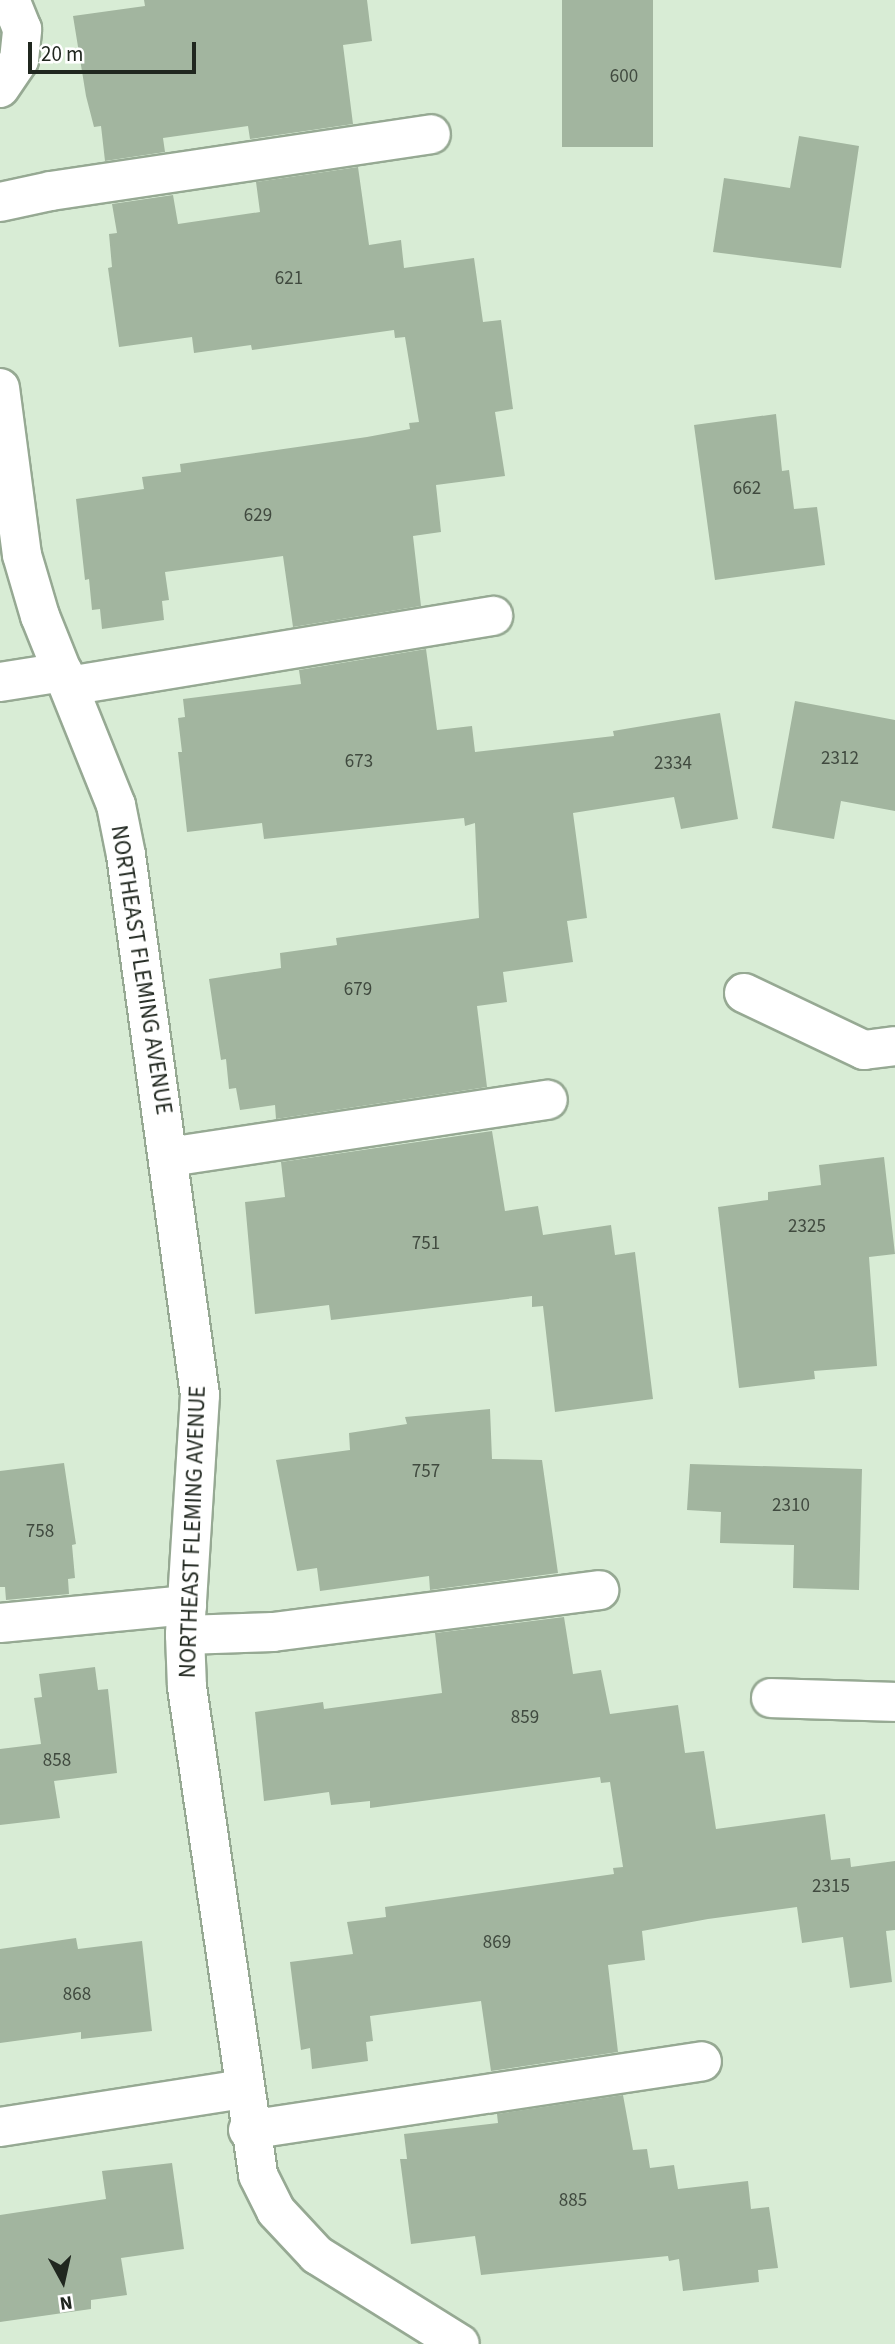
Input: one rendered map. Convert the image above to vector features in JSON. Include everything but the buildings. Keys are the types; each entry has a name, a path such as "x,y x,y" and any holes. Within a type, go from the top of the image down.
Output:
{"street":[{"path":"0,88 19,60 22,29 10,0"},
{"path":"0,202 51,191 431,134"},
{"name":"NORTHEAST FLEMING AVENUE","path":"0,388 22,555 40,616 116,805 169,1157 200,1395 186,1620 187,1687 248,2130 258,2175 276,2211 317,2255 460,2344"},
{"path":"0,682 66,679 493,616"},
{"path":"744,993 864,1050 895,1046"},
{"path":"169,1157 548,1100"},
{"path":"0,1623 186,1620 272,1632 599,1590"},
{"path":"771,1698 895,1702"},
{"path":"248,2130 702,2061"},
{"path":"0,2127 243,2089"}]}
